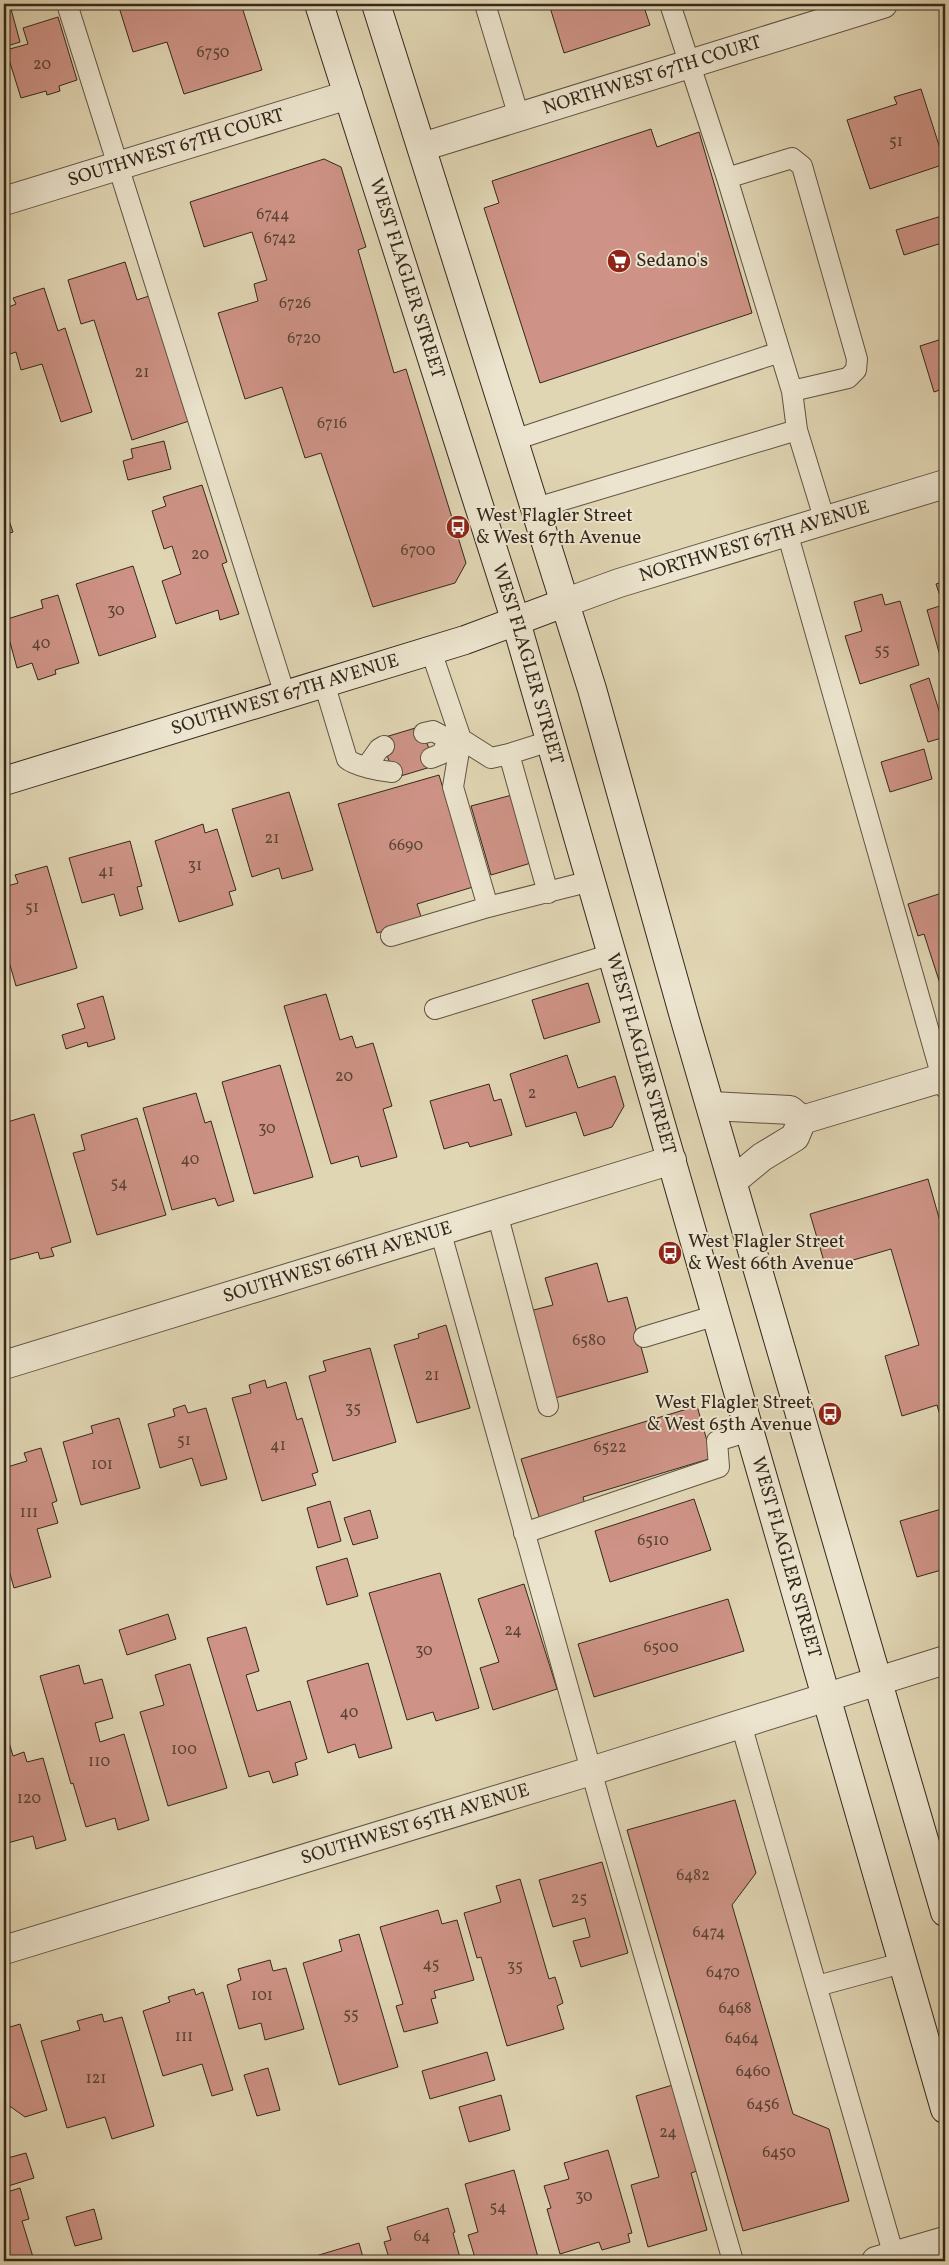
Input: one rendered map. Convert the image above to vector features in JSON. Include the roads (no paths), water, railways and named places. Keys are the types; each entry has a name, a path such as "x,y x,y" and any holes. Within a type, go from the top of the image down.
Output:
{"main road":[{"name":"WEST FLAGLER STREET","path":"319,4 516,622 945,2109"},
{"path":"376,4 536,508 594,698 945,1912"},
{"name":"NORTHWEST 67TH COURT","path":"422,147 883,4"},
{"name":"SOUTHWEST 67TH COURT","path":"4,201 348,95"},
{"name":"NORTHWEST 67TH AVENUE","path":"564,603 618,583 945,484"},
{"name":"SOUTHWEST 67TH AVENUE","path":"4,781 431,650 516,622 564,603"},
{"path":"802,1120 944,1081"},
{"path":"712,1106 790,1110 802,1120"},
{"path":"734,1181 762,1158 795,1136 802,1120"},
{"name":"SOUTHWEST 66TH AVENUE","path":"4,1365 672,1160"},
{"name":"SOUTHWEST 65TH AVENUE","path":"4,1950 591,1771 945,1660"},
{"path":"885,2259 945,2241"}],"lane":[{"path":"67,4 285,695"},
{"path":"485,4 519,117"},
{"path":"670,4 727,178 792,391 798,430 825,521"},
{"path":"727,178 783,159 792,158 802,166 857,359 856,370 848,378 792,391"},
{"path":"514,440 780,352"},
{"path":"536,508 798,430"},
{"path":"787,532 944,1081"},
{"path":"431,650 455,739 453,787 488,907"},
{"path":"324,683 347,759 355,765 392,772"},
{"path":"424,733 433,731 455,739 491,758 550,741"},
{"path":"431,758 441,754 455,739"},
{"path":"367,766 379,749 384,746"},
{"path":"509,754 548,893"},
{"path":"391,936 488,907 591,881"},
{"path":"434,1009 612,954"},
{"path":"497,1213 548,1406"},
{"path":"440,1230 591,1771 733,2261"},
{"path":"644,1337 717,1315"},
{"path":"524,1534 719,1467 718,1441 750,1430"},
{"path":"741,1724 817,1986 885,2259"},
{"path":"817,1986 902,1963"}],"place":[{"name":"Sedano's","path":"619,261"},
{"name":"West Flagler Street & West 67th Avenue","path":"458,527"},
{"name":"West Flagler Street & West 66th Avenue","path":"670,1253"},
{"name":"West Flagler Street & West 65th Avenue","path":"830,1414"}]}
